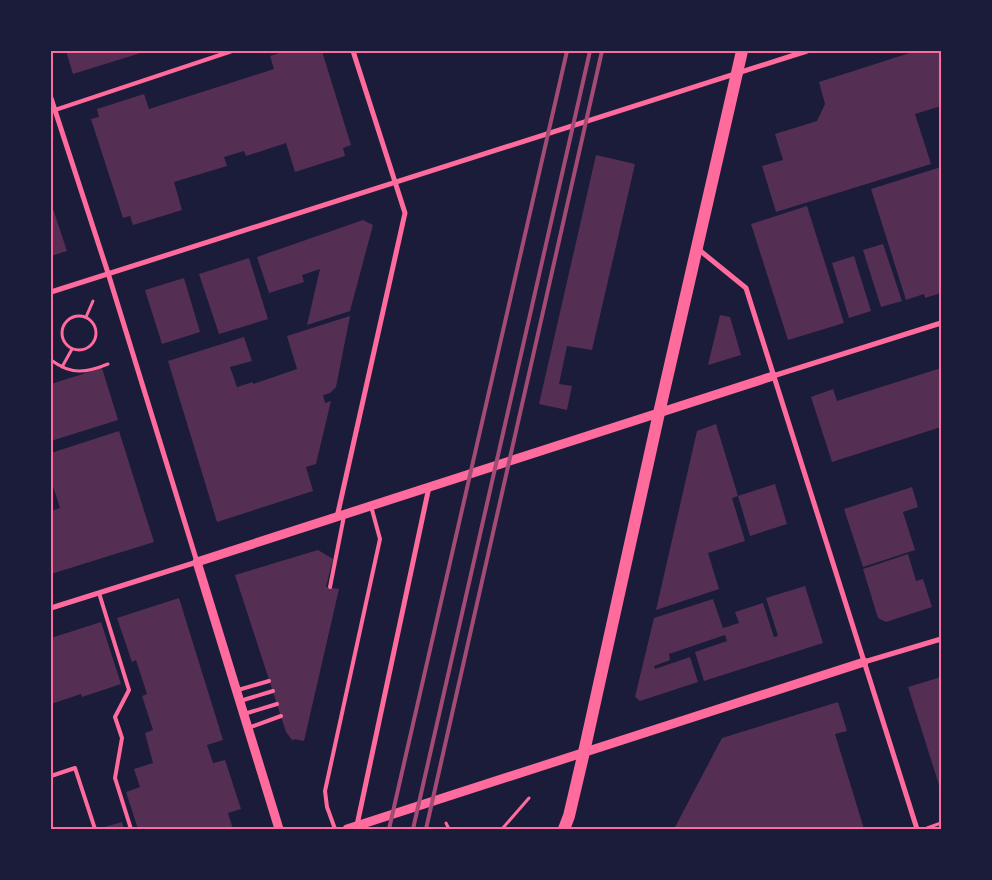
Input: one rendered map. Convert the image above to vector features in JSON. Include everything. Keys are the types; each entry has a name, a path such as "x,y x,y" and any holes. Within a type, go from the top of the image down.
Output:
{"main road":[{"path":"564,829 569,816 584,752 742,51"}],"street":[{"path":"340,515 405,213 353,51"},
{"path":"51,292 807,51"},
{"path":"51,98 108,273 279,829"},
{"path":"697,248 746,288 917,829"},
{"path":"51,608 941,323"},
{"path":"357,825 429,487"},
{"path":"347,829 864,662 941,639"}],"lane":[{"path":"55,110 232,51"},
{"path":"335,829 327,807 325,791 380,539 371,506"},
{"path":"330,587 340,515"},
{"path":"99,593 129,690 114,717 122,738 115,778 131,829"},
{"path":"237,691 270,681"},
{"path":"240,701 273,691"},
{"path":"244,714 277,704"},
{"path":"248,728 281,716"},
{"path":"51,776 75,768 95,829"}],"path":[{"path":"86,317 93,301"},
{"path":"75,316 86,317 96,330 94,341 87,349 72,349 63,339 63,328 70,318 75,316"},
{"path":"62,367 72,349"},
{"path":"51,360 68,370 82,371 96,369 108,364"},
{"path":"502,829 529,798"},
{"path":"446,823 449,829"},
{"path":"923,829 941,823"}],"building":[{"path":"66,51 144,51 144,52 73,74"},
{"path":"286,51 322,51 351,145 343,148 345,156 295,172 286,143 246,156 244,151 224,157 227,166 174,182 182,210 133,225 130,216 123,218 91,119 99,117 97,109 144,94 149,109 274,69 270,56"},
{"path":"916,51 941,51 941,106 915,114 931,164 776,212 762,166 783,160 775,134 817,121 825,104 819,82"},
{"path":"596,155 635,164 592,350 567,346 559,384 572,386 567,410 539,404"},
{"path":"941,167 941,293 925,298 924,294 906,300 871,189"},
{"path":"51,203 67,251 51,256"},
{"path":"807,206 844,323 788,340 751,224"},
{"path":"363,220 373,225 350,311 307,325 320,269 302,275 304,282 269,293 257,257"},
{"path":"883,244 902,301 881,307 863,250"},
{"path":"854,256 871,311 849,318 832,263"},
{"path":"249,258 268,319 219,334 199,274"},
{"path":"184,278 200,332 162,344 145,290"},
{"path":"720,315 730,317 741,355 708,365"},
{"path":"350,316 336,387 330,393 323,395 325,403 331,401 316,464 306,467 313,491 217,522 168,361 244,337 252,361 230,367 237,387 253,382 253,384 297,369 287,336"},
{"path":"102,368 118,420 51,441 51,384"},
{"path":"941,368 941,427 832,462 811,397 833,389 837,401"},
{"path":"716,424 738,496 732,498 745,541 708,553 719,589 656,610 697,431"},
{"path":"119,431 154,542 51,574 51,511 60,508 51,480 51,453"},
{"path":"775,484 787,524 750,536 738,496"},
{"path":"912,487 918,507 903,512 915,550 863,567 844,509"},
{"path":"318,550 333,559 326,587 339,589 304,741 294,739 293,741 286,732 235,575"},
{"path":"908,554 916,581 923,579 932,607 886,622 878,618 863,569"},
{"path":"805,586 823,643 704,681 695,652 727,641 725,635 669,654 670,660 654,666 655,669 690,657 698,682 640,701 635,697 654,618 713,599 723,628 739,623 735,612 763,603 774,637 778,636 766,598"},
{"path":"179,598 223,740 207,745 213,763 225,760 241,809 228,813 233,829 138,829 126,792 140,787 134,769 153,763 145,733 153,730 142,696 147,694 136,660 132,662 117,618"},
{"path":"101,622 121,684 82,697 81,694 51,704 51,638"},
{"path":"941,677 941,788 940,788 908,687"},
{"path":"838,702 847,731 835,734 864,829 674,829 722,738"},
{"path":"122,822 124,829 101,829 101,828"}],"railway":[{"path":"389,829 567,51"},
{"path":"413,829 590,51"},
{"path":"426,829 602,51"}]}
